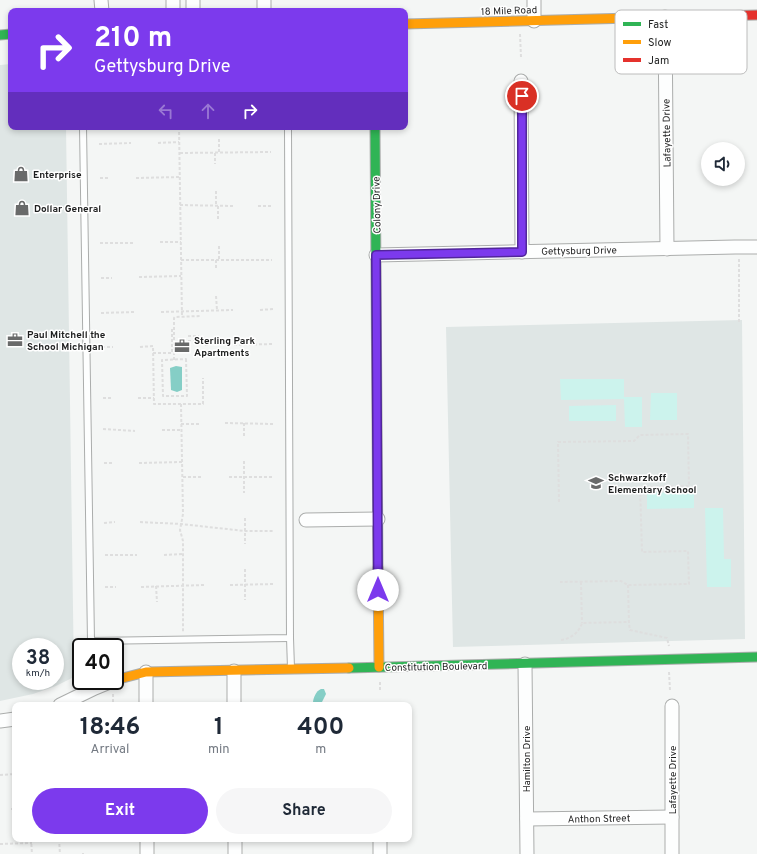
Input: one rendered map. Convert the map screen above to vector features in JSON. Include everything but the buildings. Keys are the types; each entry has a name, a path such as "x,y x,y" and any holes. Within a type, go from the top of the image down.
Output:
{"street":[{"path":"534,0 534,21"},
{"name":"18 Mile Road","path":"747,15 757,15"},
{"name":"18 Mile Road","path":"408,24 615,19"},
{"name":"Lafayette Drive","path":"665,74 667,248"},
{"path":"521,80 522,252"},
{"name":"Colony Drive","path":"375,130 379,667"},
{"name":"Gettysburg Drive","path":"376,255 735,246 757,247"},
{"path":"306,520 378,519"},
{"name":"Constitution Boulevard","path":"124,679 146,672 291,670 757,657"},
{"name":"Hamilton Drive","path":"525,664 527,854"},
{"path":"234,671 234,702"},
{"path":"146,672 146,702"},
{"name":"Constitution Boulevard","path":"65,702 86,690"},
{"name":"Lafayette Drive","path":"672,706 672,854"},
{"path":"0,721 12,719"},
{"name":"Anthon Street","path":"527,819 672,817"},
{"path":"147,842 147,854"},
{"path":"235,842 235,854"},
{"path":"380,842 380,854"}],"lane":[{"path":"83,130 91,638"},
{"path":"288,130 291,670"},
{"path":"124,643 290,638"}],"path":[{"path":"520,31 521,57"},
{"path":"179,130 182,317"},
{"path":"219,139 219,152"},
{"path":"158,143 180,142"},
{"path":"99,144 131,143"},
{"path":"215,152 215,164"},
{"path":"180,153 271,152"},
{"path":"136,178 180,177"},
{"path":"100,178 110,178"},
{"path":"216,191 218,220"},
{"path":"180,205 233,206"},
{"path":"258,206 272,206"},
{"path":"160,242 181,242"},
{"path":"100,243 135,243"},
{"path":"216,269 219,246"},
{"path":"739,259 739,322"},
{"path":"181,260 272,260"},
{"path":"139,277 181,276"},
{"path":"101,278 112,278"},
{"path":"216,296 216,310"},
{"path":"260,310 273,309"},
{"path":"161,312 233,310"},
{"path":"101,313 135,312"},
{"path":"174,360 174,318 202,316"},
{"path":"153,353 172,353 172,329 174,329"},
{"path":"199,336 188,336 188,341 200,341"},
{"path":"234,344 273,344"},
{"path":"140,347 153,346 154,404 203,404 203,378"},
{"path":"102,347 113,347"},
{"path":"162,360 174,360 186,360 187,396 163,396 162,360"},
{"path":"103,398 113,398"},
{"path":"138,398 154,398"},
{"path":"181,404 183,514 180,534 183,541 183,634"},
{"path":"225,423 274,424"},
{"path":"244,423 244,436"},
{"path":"181,424 201,424"},
{"path":"103,430 135,431"},
{"path":"162,430 181,430"},
{"path":"559,502 558,442 634,441 640,435 688,434 689,486 640,488 642,552 688,551 689,584 628,585 621,581 560,582"},
{"path":"244,461 244,493"},
{"path":"139,463 182,462"},
{"path":"104,463 114,463"},
{"path":"182,478 203,477"},
{"path":"229,477 274,477"},
{"path":"245,518 245,544"},
{"path":"104,523 115,522"},
{"path":"140,522 181,524 245,531 274,531"},
{"path":"164,554 183,554"},
{"path":"105,555 137,555"},
{"path":"245,569 245,600"},
{"path":"560,640 569,639 581,627 581,582"},
{"path":"230,585 274,584"},
{"path":"141,587 204,585"},
{"path":"628,585 628,622 630,630 667,638 668,649"},
{"path":"156,586 156,602"},
{"path":"105,587 116,587"},
{"path":"582,623 628,622"},
{"path":"668,667 670,690"},
{"path":"380,682 380,690"},
{"path":"113,690 113,702"},
{"path":"0,775 12,774"},
{"path":"59,842 60,854"},
{"path":"0,844 32,843 32,854"}],"shaded area":[{"path":"8,64 8,130 66,130 73,638 72,638 72,678 64,682 64,638 12,638 12,690 44,690 0,701 0,65"},
{"name":"Schwarzkoff Elementary School","path":"742,320 745,639 453,647 446,327"},
{"path":"560,379 624,379 624,397 642,397 642,427 625,427 624,399 561,400"},
{"path":"651,393 677,393 677,420 650,420"},
{"path":"616,405 616,421 569,421 569,406"},
{"path":"694,492 694,508 647,509 647,493"},
{"path":"705,508 723,508 724,559 731,559 731,587 707,587"}],"water":[{"path":"176,366 182,367 182,390 177,392 171,390 170,368"},
{"path":"324,689 326,694 322,702 313,702 314,697 318,691"}],"traffic: fast":[{"path":"0,35 8,34"},
{"path":"375,130 378,568"},
{"path":"349,668 757,657"}],"traffic: slow":[{"path":"408,24 615,18"},
{"path":"378,568 379,667"},
{"path":"124,678 146,672 349,668"}],"traffic: jam":[{"path":"747,15 757,15"}],"place":[{"name":"Enterprise","path":"21,174"},
{"name":"Dollar General","path":"22,208"},
{"name":"Paul Mitchell the School Michigan","path":"15,340"},
{"name":"Sterling Park Apartments","path":"182,346"},
{"name":"Schwarzkoff Elementary School","path":"596,483"}],"route":[{"path":"378,590 376,255 522,252 522,96"}]}
